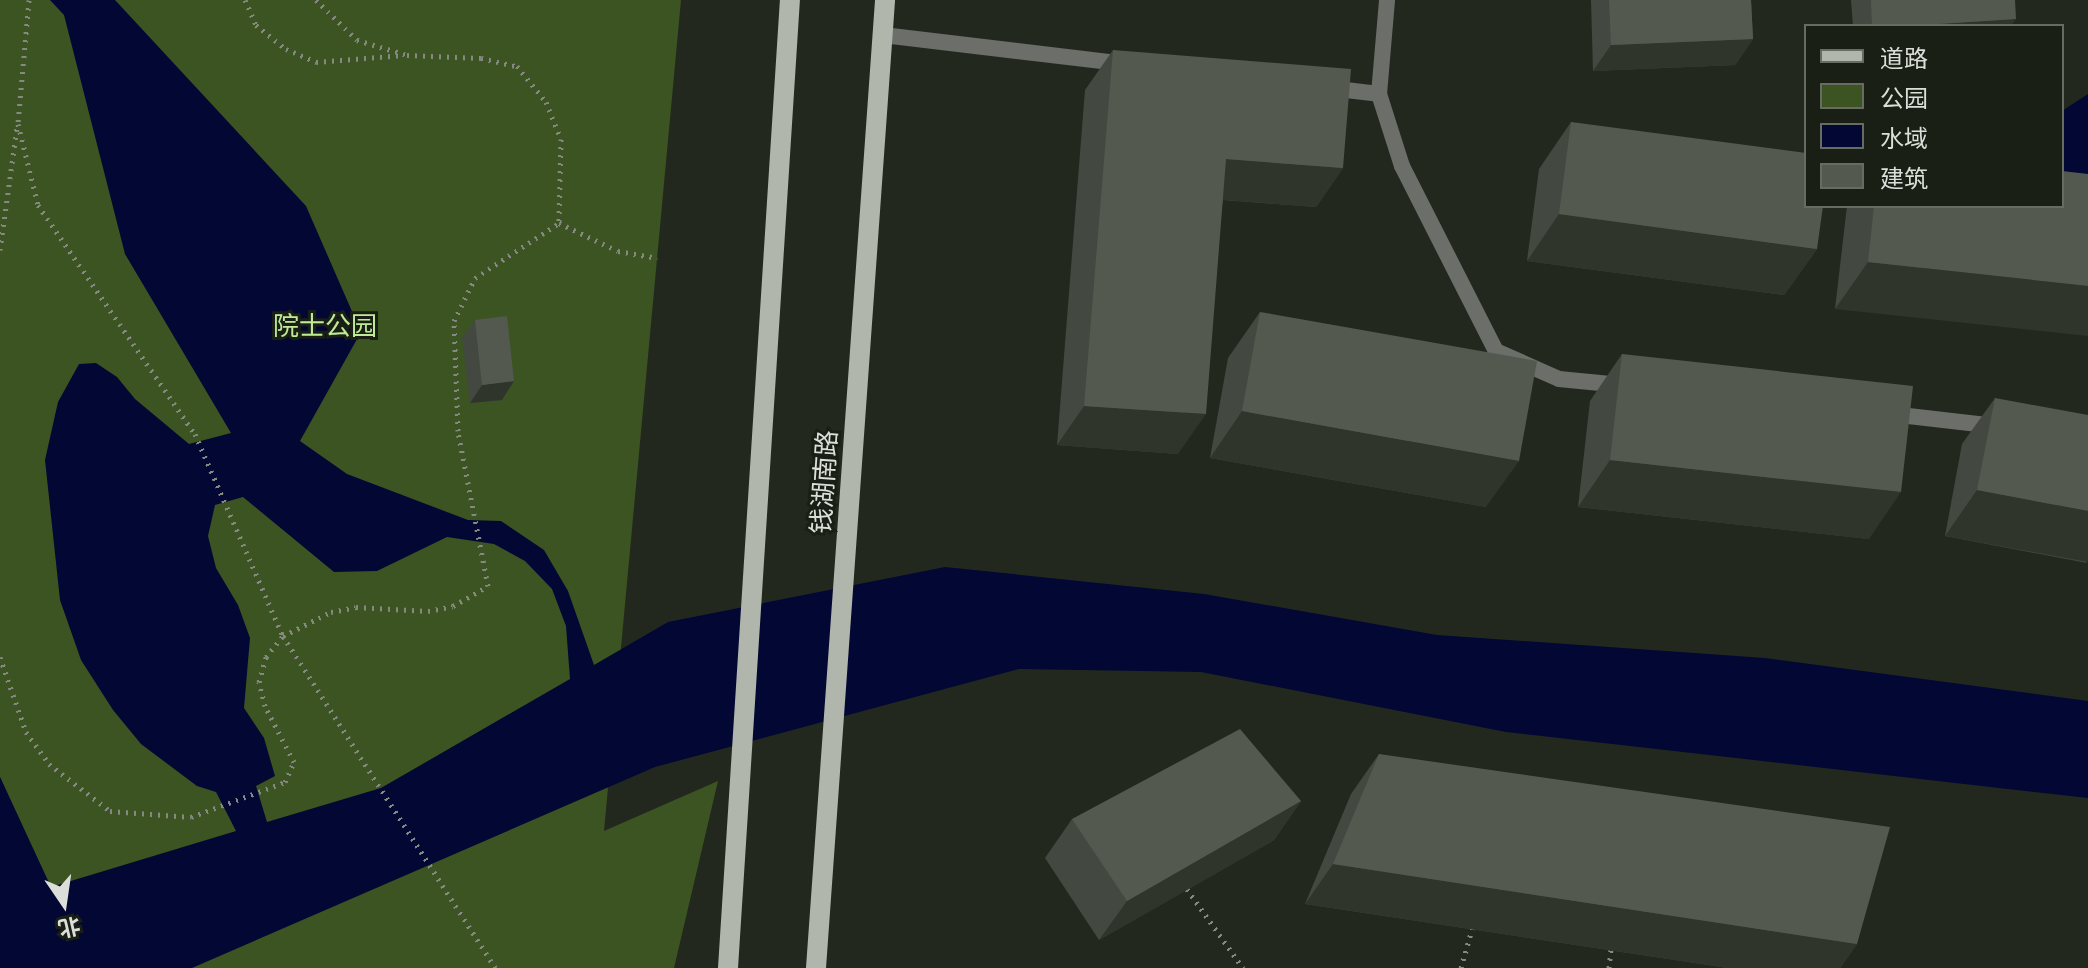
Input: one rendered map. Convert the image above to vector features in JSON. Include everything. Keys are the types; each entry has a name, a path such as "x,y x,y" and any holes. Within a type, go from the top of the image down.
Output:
{"main road":[{"path":"728,968 743,789 790,0"},
{"name":"钱湖南路","path":"816,968 828,764 885,0"}],"lane":[{"path":"1387,0 1379,94 1402,166 1496,351 1559,379 1638,387"},
{"path":"883,35 1146,66"},
{"path":"1317,87 1379,94"},
{"path":"1872,412 2011,427"}],"path":[{"path":"0,250 18,124 29,0"},
{"path":"245,0 256,25 286,49 316,62 407,55 481,58 517,66 546,102 561,139 559,223"},
{"path":"316,0 357,40 407,55"},
{"path":"18,124 38,205 195,434 283,636 441,891 495,968"},
{"path":"559,223 618,251 657,258"},
{"path":"0,657 26,732 49,764 84,794 110,811 149,817 191,817 221,809 285,782 294,762 265,706 259,682 266,657 283,636 331,612 356,607 428,611 453,606 488,586 485,554 458,431 454,321 475,278 559,223"},
{"path":"1187,889 1243,968"},
{"path":"1461,968 1472,929"},
{"path":"1609,968 1611,950"}],"green space":[{"name":"院士公园","path":"0,0 681,0 604,831 718,781 674,968 50,968 50,887 0,777"}],"water":[{"path":"50,0 115,0 306,206 361,332 300,441 347,474 468,520 501,521 544,550 568,591 594,665 668,622 945,567 1204,594 1437,635 1765,658 2088,701 2088,798 1506,732 1201,672 1019,669 655,767 192,968 0,968 0,777 51,887 236,831 216,792 197,786 141,744 113,710 81,660 60,600 45,460 58,402 79,364 96,363 117,377 135,399 189,444 231,433 125,254 64,15","holes":["243,497 334,572 377,571 447,537 494,544 525,561 552,589 566,626 570,679 381,788 267,822 256,786 275,776 264,738 244,708 250,638 238,605 216,568 208,536 215,505"]},
{"path":"2088,94 2088,184 2064,183 2064,110"}],"building":[{"path":"1609,0 1751,0 1753,39 1611,45"},
{"path":"1871,0 2015,0 2016,19 1872,24"},
{"path":"1113,50 1351,69 1343,168 1226,159 1206,414 1084,406"},
{"path":"1571,122 1804,153 1804,208 1823,208 1817,249 1559,214"},
{"path":"2064,171 2088,174 2088,286 1868,262 1874,208 2064,208"},
{"path":"1260,312 1537,361 1519,461 1242,411"},
{"path":"507,316 514,381 482,385 475,320"},
{"path":"1622,354 1913,386 1901,492 1610,460"},
{"path":"1995,398 2088,415 2088,511 1977,490"},
{"path":"1240,729 1301,801 1127,901 1072,819"},
{"path":"1379,754 1890,827 1857,944 1333,864"}]}
